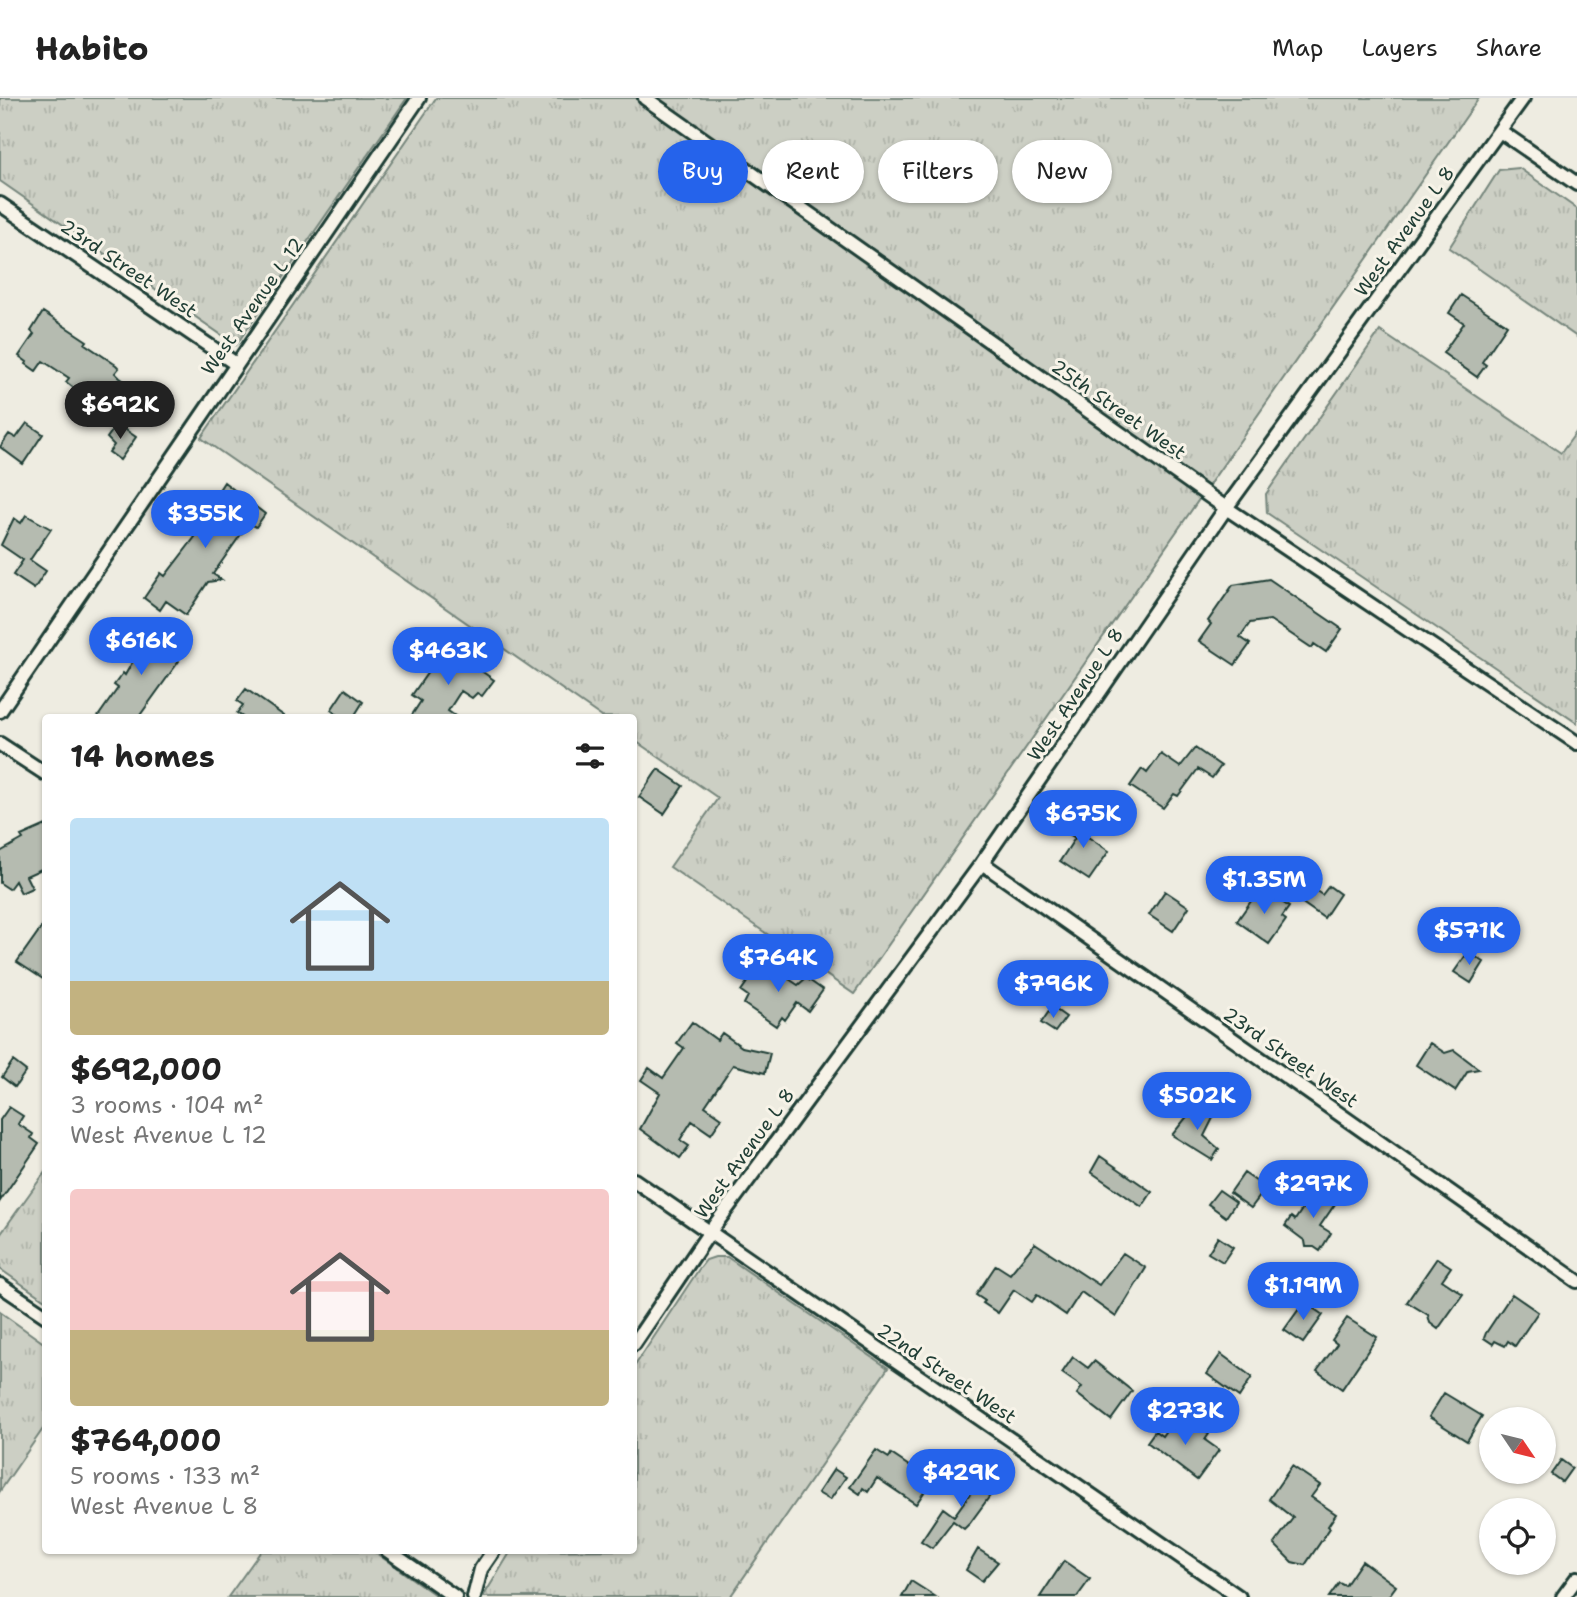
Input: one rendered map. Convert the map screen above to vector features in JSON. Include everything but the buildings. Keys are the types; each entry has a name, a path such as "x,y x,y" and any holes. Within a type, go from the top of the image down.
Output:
{"street":[{"name":"West Avenue L 12","path":"0,711 419,98"},
{"name":"25th Street West","path":"645,98 1226,508 1577,743"},
{"name":"West Avenue L 8","path":"637,1340 709,1233 982,863 1226,508 1523,98"},
{"path":"1500,131 1577,184"},
{"name":"23rd Street West","path":"0,204 236,364"},
{"path":"0,744 42,771"},
{"name":"23rd Street West","path":"982,863 1577,1281"},
{"name":"22nd Street West","path":"637,1182 1239,1597"},
{"path":"0,1285 42,1313"},
{"path":"393,1554 455,1597"},
{"path":"474,1597 481,1569 491,1554"},
{"path":"1563,1597 1577,1578"}],"green space":[{"path":"0,98 407,98 236,345 0,181"},
{"path":"436,98 1479,98 854,994 670,867 718,798 637,742 637,714 598,714 201,438"},
{"path":"1519,168 1577,209 1577,337 1449,248 1499,170"},
{"path":"1380,331 1561,453 1577,431 1577,723 1267,513 1266,494"},
{"path":"42,1176 42,1298 0,1269 0,1235"},
{"path":"727,1257 888,1368 730,1597 483,1597 509,1554 637,1554 637,1362 706,1260"},
{"path":"0,1312 42,1342 42,1430 0,1491"},
{"path":"259,1554 377,1554 438,1597 228,1597"}]}
